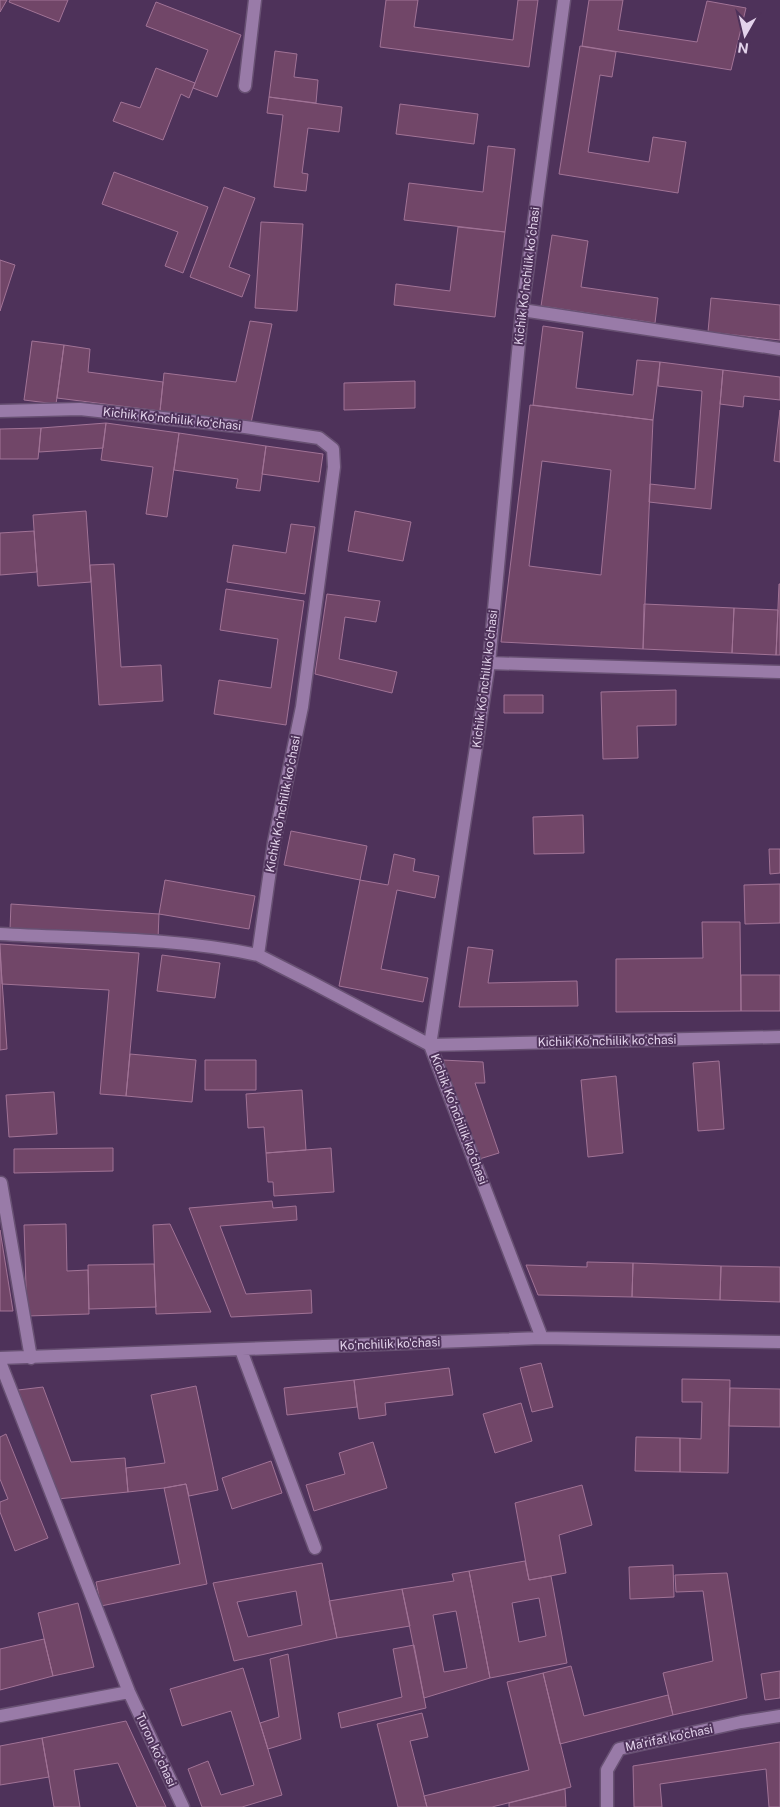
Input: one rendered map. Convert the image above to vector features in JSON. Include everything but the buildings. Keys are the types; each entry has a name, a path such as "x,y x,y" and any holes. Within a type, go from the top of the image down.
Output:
{"street":[{"path":"245,86 255,0"},
{"name":"Kichik Ko‘nchilik ko‘chasi","path":"542,1338 430,1045 489,663 522,310 564,0"},
{"path":"522,310 780,349"},
{"name":"Kichik Koʻnchilik koʻchasi","path":"0,410 80,409 245,427 319,438 333,449 334,467 302,707 274,842 258,956 430,1045 780,1037"},
{"path":"489,663 780,672"},
{"path":"0,934 158,942 227,949 258,956"},
{"path":"1,1182 31,1358"},
{"name":"Ko‘nchilik ko'chasi","path":"0,1360 542,1338 780,1342"},
{"path":"241,1350 315,1548"},
{"name":"Turon koʻchasi","path":"0,1360 129,1692 183,1807"},
{"path":"0,1716 129,1692"},
{"name":"Ma'rifat ko'chasi","path":"608,1807 607,1770 619,1749 741,1722 780,1716"}]}
